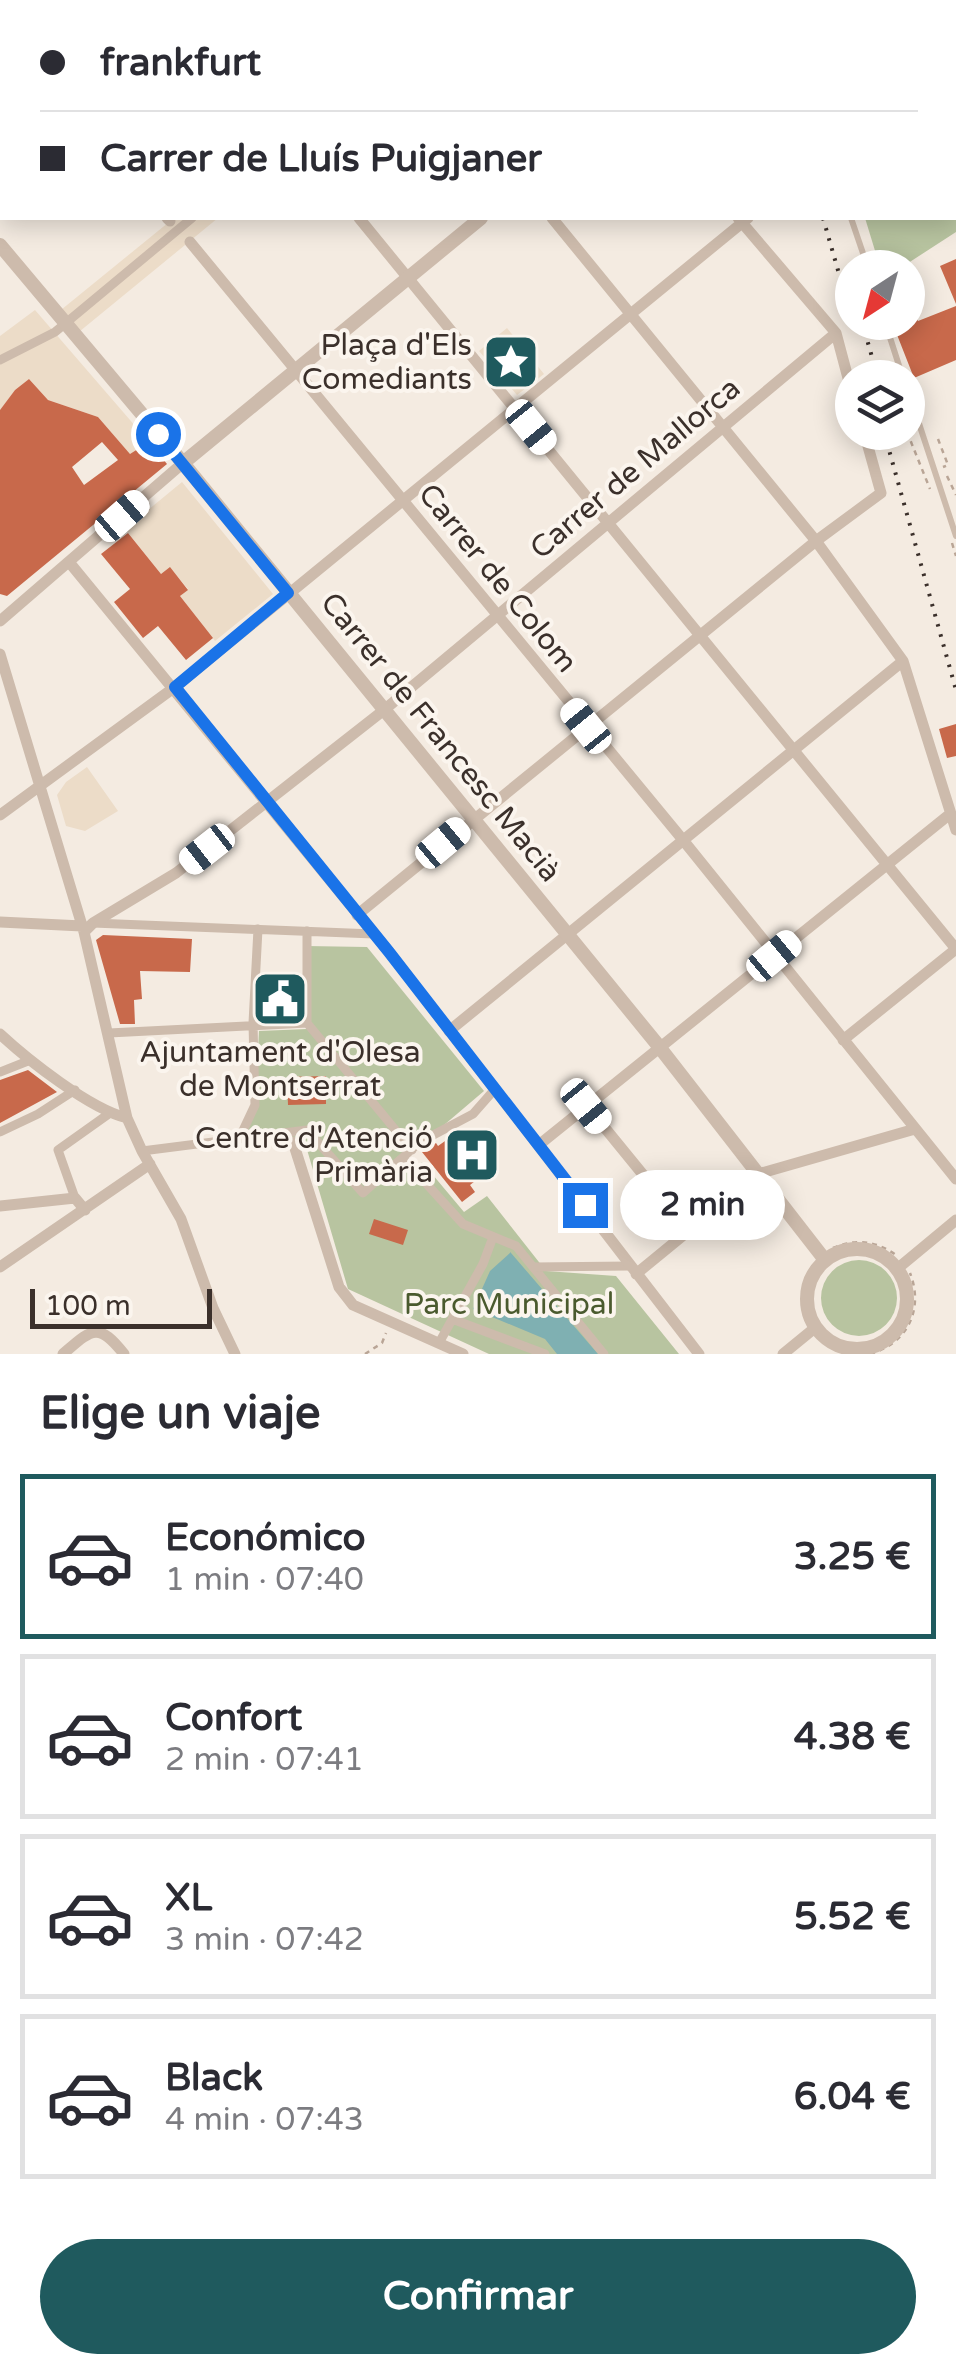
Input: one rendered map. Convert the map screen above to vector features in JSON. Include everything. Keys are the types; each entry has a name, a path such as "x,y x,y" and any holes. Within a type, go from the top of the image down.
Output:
{"street":[{"path":"0,360 54,332 190,220"},
{"path":"360,220 956,949 843,1040"},
{"path":"0,621 183,463 479,220"},
{"path":"554,220 816,540 903,661 956,830"},
{"path":"0,816 175,687 742,220"},
{"path":"744,220 835,333"},
{"name":"Carrer de Colom","path":"190,242 683,840 956,1180"},
{"name":"Carrer de Francesc Macià","path":"0,245 660,1048 823,1257"},
{"name":"Carrer de Mallorca","path":"86,927 176,873 384,710 835,335"},
{"path":"357,915 816,540 881,493 869,450"},
{"path":"69,562 374,934 699,1354"},
{"path":"0,654 86,927 127,1118 181,1219 213,1308 235,1354"},
{"path":"450,1031 903,661"},
{"path":"540,1144 950,814"},
{"path":"0,922 374,934"},
{"path":"240,1139 256,1105 258,929"},
{"path":"307,931 307,1022 412,1150"},
{"path":"109,1033 307,1022"},
{"path":"0,1034 28,1061 110,1113 127,1118"},
{"path":"0,1072 28,1061"},
{"path":"142,1152 307,1130 363,1193 432,1133 472,1114 494,1089"},
{"path":"0,1132 75,1090"},
{"path":"586,1106 689,1231"},
{"path":"85,1210 75,1198 58,1150 110,1113"},
{"path":"533,1267 633,1270 689,1231 758,1174 915,1129"},
{"path":"293,1142 339,1287 353,1305 463,1354"},
{"path":"404,1159 463,1224 516,1246 604,1354"},
{"path":"0,1267 150,1164"},
{"path":"0,1206 75,1198"},
{"path":"901,1266 956,1220"},
{"path":"439,1343 494,1237"},
{"path":"855,1249 871,1251 901,1266 904,1316 877,1352 840,1346 813,1329 807,1299 823,1257 855,1249"},
{"path":"452,1319 545,1354"},
{"path":"783,1354 813,1329"},
{"path":"63,1354 84,1336 99,1331 109,1336 124,1354"}],"lane":[{"path":"852,220 862,250"},
{"path":"925,442 956,536"}],"path":[{"path":"938,438 948,465"},
{"path":"849,1354 827,1345 813,1329 802,1295 808,1273 823,1257 842,1244 864,1242 882,1246 915,1286 915,1310 904,1333 877,1352"},
{"path":"365,1354 382,1342 387,1330"}],"green space":[{"path":"866,220 956,220 956,232 925,252 875,250"},
{"name":"Parc Municipal","path":"306,946 367,947 484,1091 390,1171 398,1178 422,1162 464,1212 487,1196 546,1271 616,1276 679,1354 489,1354 348,1289 303,1136 241,1143 255,1109 259,1031 307,1029"},
{"path":"859,1260 886,1271 897,1298 886,1325 859,1336 832,1325 821,1298 832,1271"}],"shaded area":[{"path":"172,220 216,220 74,336 56,314"},
{"path":"35,310 149,442 130,454 98,417 48,400 29,379 0,410 0,336"},
{"name":"Plaça d'Els Comediants","path":"507,328 544,374 517,395 479,351"},
{"path":"182,482 273,594 215,641 180,596 188,589 170,568 161,574 125,529"},
{"path":"87,767 118,811 85,831 66,826 57,795 66,782"}],"water":[{"path":"511,1252 598,1354 557,1354 545,1339 473,1309 490,1271"}],"building":[{"path":"956,259 956,304 940,266"},
{"path":"956,306 956,360 925,373 925,360 907,360 899,340 925,340 925,318"},
{"path":"29,379 48,400 98,417 130,454 149,442 167,464 7,596 0,594 0,410","holes":["102,442 118,460 84,485 72,467"]},
{"path":"128,533 161,574 170,567 188,590 180,596 213,638 186,660 158,626 143,638 114,602 130,589 101,554"},
{"path":"956,724 956,756 947,758 939,729"},
{"path":"103,935 192,939 190,972 140,971 142,999 134,1000 135,1024 120,1024 96,940"},
{"name":"Ajuntament d'Olesa de Montserrat","path":"263,981 299,981 299,1015 262,1016"},
{"path":"28,1070 57,1092 0,1123 0,1080"},
{"path":"326,1076 326,1104 288,1105 287,1077"},
{"path":"462,1129 471,1140 476,1136 488,1151 483,1154 493,1167 470,1185 475,1192 462,1202 422,1152"},
{"path":"374,1219 408,1230 403,1245 369,1234"}],"railway":[{"path":"824,220 835,260"},
{"path":"867,340 873,360"},
{"path":"889,450 956,690"}],"place":[{"name":"Plaça d'Els Comediants","path":"511,362"},
{"name":"Ajuntament d'Olesa de Montserrat","path":"280,999"},
{"name":"Centre d'Atenció Primària","path":"472,1155"}],"route":[{"path":"158,434 288,593 175,687 389,952 585,1205"}]}
